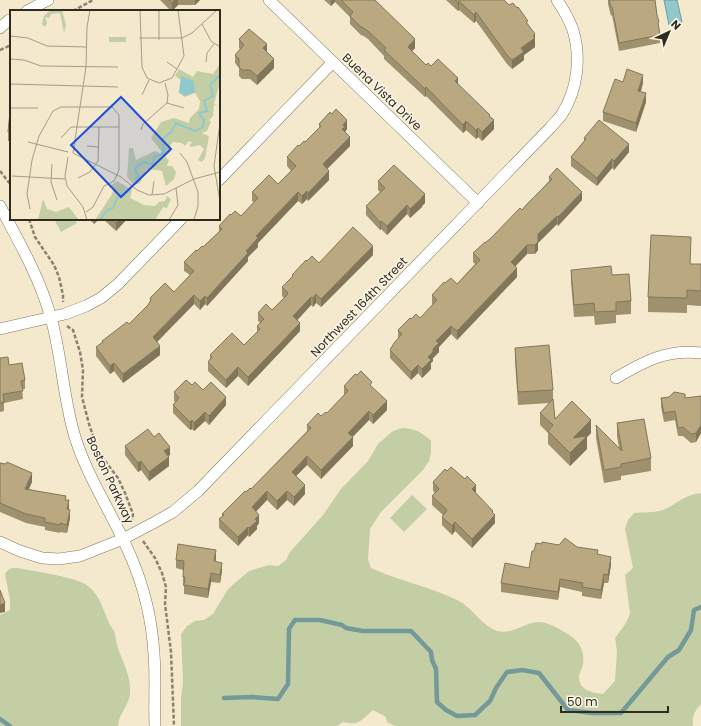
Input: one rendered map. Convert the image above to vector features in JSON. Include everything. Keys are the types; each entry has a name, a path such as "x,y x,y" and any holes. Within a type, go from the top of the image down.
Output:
{"street":[{"path":"29,10 48,0"},
{"name":"Buena Vista Drive","path":"269,0 478,203"},
{"name":"Northwest 164th Street","path":"0,542 20,551 42,558 59,559 80,556 123,539 173,512 198,490 478,203 562,114 576,81 577,46 572,29 557,0"},
{"path":"0,28 7,21"},
{"path":"220,179 333,62"},
{"name":"Boston Parkway","path":"0,206 41,287 51,318 68,410 75,437 86,464 123,539 140,580 152,635 155,675 155,726"},
{"path":"0,329 65,314 102,298 118,284 180,220"},
{"path":"616,378 657,356 674,353 701,354"}],"path":[{"path":"75,10 93,0"},
{"path":"0,50 10,45"},
{"path":"0,171 10,184"},
{"path":"29,220 35,238 50,257 57,270 63,295 67,327 73,330 80,352 83,370 82,397 88,424 99,453 118,478 125,493 132,514 132,522 142,541 155,558 162,573 166,587 165,604 170,652 174,726"}],"green space":[{"path":"55,220 76,220 77,223 61,232"},
{"path":"402,428 414,430 428,438 431,441 431,452 429,461 423,470 381,512 370,529 368,559 371,568 457,600 467,607 486,625 497,631 502,632 513,630 538,622 549,624 560,629 578,642 583,655 583,665 579,676 581,685 587,690 595,693 603,694 615,681 617,651 615,638 626,623 630,614 625,575 633,568 625,529 628,520 634,513 663,510 685,498 701,493 701,704 694,714 693,726 395,726 387,722 386,717 373,710 360,722 343,722 337,726 181,726 181,698 183,682 181,634 187,626 195,621 204,620 213,614 228,589 249,571 269,565 278,566 286,560 290,552 323,515 341,489 368,461 378,444 393,431"},
{"path":"412,495 427,509 404,532 390,518"},
{"path":"12,568 75,580 88,586 96,594 114,631 117,646 130,686 128,701 120,717 118,726 0,726 0,615 10,610 10,600 5,574"}],"water":[{"path":"664,0 677,0 682,22 669,25"}],"building":[{"path":"341,0 375,0 415,39 408,47 426,65 428,63 431,66 438,59 458,78 455,81 494,120 482,132 478,128 476,130 466,121 463,125 426,87 425,89 384,50 386,48 350,16 353,12"},
{"path":"455,0 504,0 509,5 513,3 517,8 518,7 528,21 526,22 535,34 533,36 535,38 521,48 524,52 512,60 476,12 474,15 459,1 458,3"},
{"path":"609,0 655,0 660,35 619,43 612,7"},
{"path":"249,29 267,44 263,48 274,59 257,76 250,70 242,70 239,67 239,59 235,55 244,45 239,39"},
{"path":"627,69 643,75 638,91 646,93 636,123 603,112 615,79 623,82"},
{"path":"336,109 347,120 343,125 345,127 342,129 350,137 323,164 329,171 308,193 307,191 302,196 298,192 256,236 258,238 246,251 248,253 207,298 205,296 200,301 194,295 153,337 160,346 123,374 114,363 110,366 96,347 127,322 129,324 148,305 151,300 150,298 165,283 174,292 194,271 184,262 222,229 219,226 230,214 231,215 235,211 241,216 258,198 252,192 269,175 278,184 296,166 287,157 298,145 299,146 304,141 305,142 321,126 319,124 330,112 332,114"},
{"path":"10,112 10,132 8,132"},
{"path":"599,120 629,144 614,161 612,159 597,178 571,157"},
{"path":"394,165 425,194 410,209 407,205 387,226 381,221 380,222 366,206 385,188 378,181"},
{"path":"557,168 582,192 558,217 557,216 538,234 538,242 535,245 527,245 511,262 517,268 457,331 451,326 436,341 439,343 428,357 431,360 422,369 418,365 411,372 390,350 402,334 398,330 416,314 420,318 437,300 432,295 444,282 445,283 451,278 457,284 480,260 473,253 491,238 520,208 522,210 552,179 549,177"},
{"path":"353,227 373,246 321,299 316,294 313,298 311,297 293,316 300,323 248,377 238,367 226,380 208,362 212,357 210,355 232,333 244,345 260,329 257,326 264,319 258,313 266,304 272,310 287,295 288,293 282,287 293,276 292,275 306,260 307,261 312,256 319,263"},
{"path":"651,235 691,237 690,264 701,264 701,291 687,290 687,298 648,297"},
{"path":"611,266 612,275 629,274 631,301 616,302 616,311 595,312 594,303 574,305 571,270"},
{"path":"549,345 553,390 518,392 515,348"},
{"path":"8,357 9,365 22,363 25,380 21,381 23,391 3,394 4,402 0,403 0,358"},
{"path":"361,371 372,382 370,385 387,401 373,415 369,411 348,433 353,437 321,470 307,456 292,472 305,485 294,497 287,491 277,501 267,491 252,507 259,515 255,519 257,521 249,528 248,527 238,537 219,519 224,515 222,514 245,491 246,492 250,488 251,489 311,428 307,425 318,413 321,416 326,412 327,413 348,391 344,386 355,374 357,375"},
{"path":"186,380 192,385 195,382 203,390 211,382 226,397 209,416 205,412 194,423 192,420 190,422 173,405 179,398 174,392"},
{"path":"674,392 685,394 685,398 701,396 701,425 696,433 691,434 683,427 678,428 675,411 664,413 661,398 669,397"},
{"path":"553,399 555,419 572,401 591,420 573,438 587,436 570,453 548,431 553,425 540,413"},
{"path":"644,419 651,458 621,464 621,467 604,470 596,425 622,451 617,423"},
{"path":"148,429 154,437 159,433 170,447 164,451 169,457 149,472 141,461 138,463 125,446"},
{"path":"7,462 32,473 25,489 66,496 65,500 69,500 67,509 70,510 67,525 45,522 45,518 26,514 0,503 0,463 6,464"},
{"path":"451,467 465,479 467,476 476,485 472,489 495,515 472,539 455,522 452,526 442,517 447,510 432,496 439,489 433,482 445,469 447,471"},
{"path":"565,538 577,547 598,550 597,554 611,557 608,575 604,574 601,590 582,587 583,583 560,579 558,592 501,583 505,563 529,568 532,551 534,551 536,543 542,544 542,542 559,545"},
{"path":"178,544 216,550 214,561 222,563 220,575 211,573 208,589 184,585 184,561 176,560"},
{"path":"0,590 5,603 0,605"}],"waterway":[{"path":"224,698 252,697 278,699 288,684 289,629 295,620 320,620 342,625 346,628 363,631 411,631 431,652 432,660 436,669 437,702 446,710 457,716 475,715 490,701 496,688 507,672 522,670 539,673 568,710 592,713 621,713 668,657 679,650 691,630 694,610 701,607"},
{"path":"0,719 10,726"}]}
